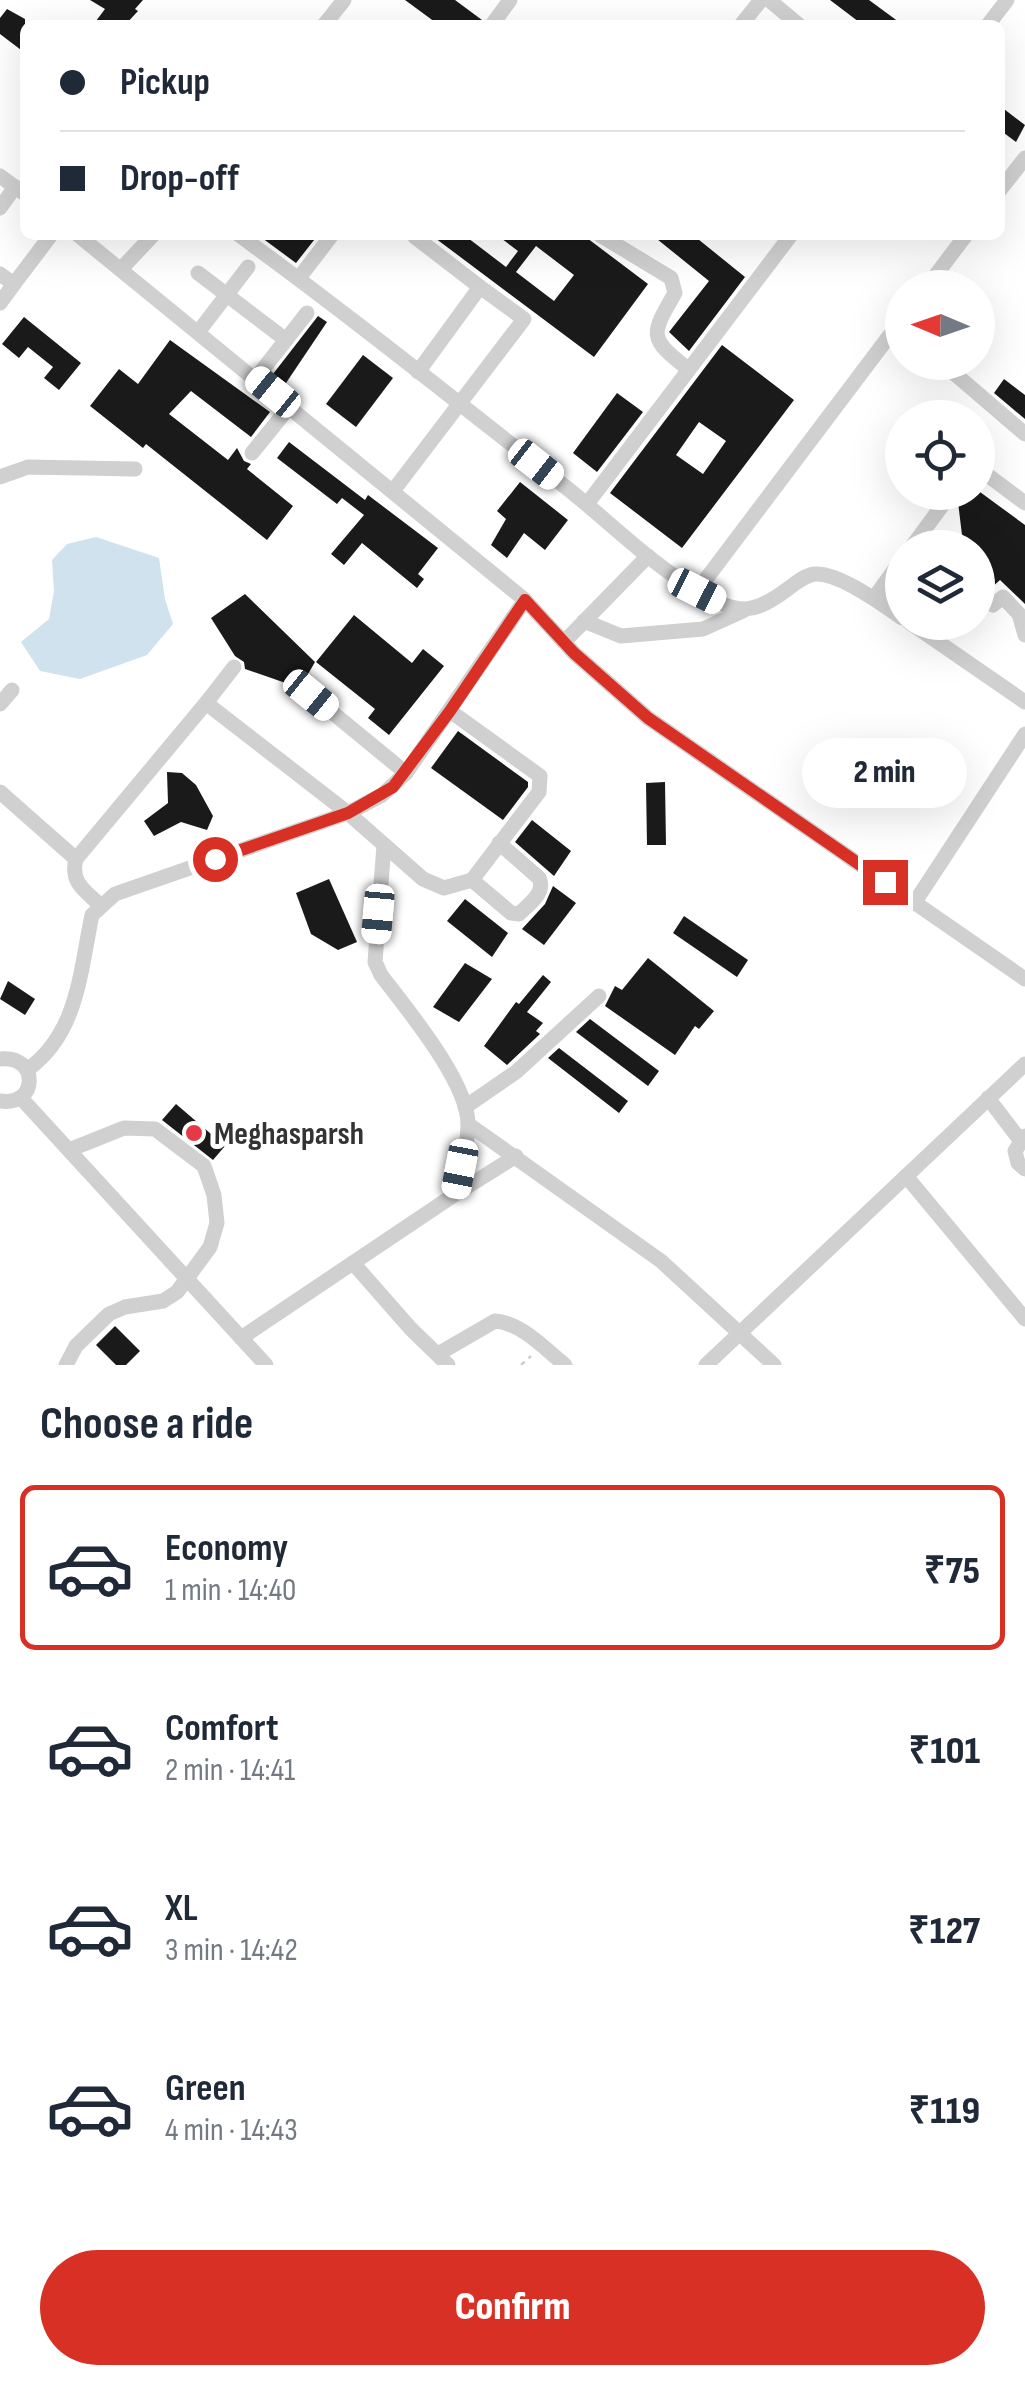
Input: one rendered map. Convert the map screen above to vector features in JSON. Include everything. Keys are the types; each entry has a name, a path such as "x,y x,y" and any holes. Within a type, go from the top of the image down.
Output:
{"lane":[{"path":"328,20 344,0"},
{"path":"746,20 761,0"},
{"path":"768,0 793,20 797,0"},
{"path":"992,20 1007,0"},
{"path":"1005,182 1025,158"},
{"path":"0,176 20,191 0,208"},
{"path":"0,304 47,240"},
{"path":"85,240 525,600 564,642 648,718 1025,978"},
{"path":"122,268 148,240"},
{"path":"246,240 587,504 648,556 697,591 728,607 745,610"},
{"path":"299,278 328,240"},
{"path":"393,491 524,319 422,240"},
{"path":"608,240 670,278 675,293 656,326 655,338 660,347 688,369"},
{"path":"587,504 787,240"},
{"path":"940,270 962,240"},
{"path":"199,331 248,266"},
{"path":"198,273 286,340"},
{"path":"0,274 14,284"},
{"path":"418,372 480,287"},
{"path":"256,378 307,313"},
{"path":"697,591 885,346"},
{"path":"962,380 1025,434"},
{"path":"252,453 290,406"},
{"path":"0,477 28,468 136,469"},
{"path":"995,481 1025,503"},
{"path":"564,642 648,556"},
{"path":"584,621 620,636 702,628 765,606 800,579 814,574 826,575 885,606"},
{"path":"874,598 885,583"},
{"path":"874,598 885,594"},
{"path":"995,603 1003,597 1019,614 1025,635"},
{"path":"27,1070 47,1056 66,1026 92,915 100,904 115,894 348,813 382,795 406,773 525,600"},
{"path":"936,640 1024,700"},
{"path":"100,904 76,883 76,859 234,667"},
{"path":"0,704 12,690"},
{"path":"311,695 406,773"},
{"path":"206,703 348,813 433,885 455,886 472,880 539,792 540,776 450,711"},
{"path":"915,902 1025,734"},
{"path":"0,792 76,859"},
{"path":"472,880 511,914 519,914 540,892 539,878 500,842"},
{"path":"384,845 375,962 380,975 450,1073 464,1107 468,1124 454,1195"},
{"path":"464,1107 516,1072 599,996"},
{"path":"0,1059 18,1060 27,1070 28,1087 21,1098 0,1102"},
{"path":"706,1365 1025,1064"},
{"path":"21,1098 266,1365"},
{"path":"988,1098 1022,1138 1016,1157 1025,1168"},
{"path":"468,1124 661,1261 774,1365"},
{"path":"66,1365 76,1346 109,1314 163,1301 177,1292 210,1247 217,1223 214,1195 204,1166 155,1129 124,1128 69,1150"},
{"path":"241,1338 516,1156"},
{"path":"906,1176 1025,1318"},
{"path":"353,1263 443,1360 495,1321 516,1326 565,1365"}],"water":[{"path":"96,537 159,558 173,624 147,655 80,679 40,671 21,642 49,619 54,591 52,560 67,544"}],"building":[{"path":"90,0 143,0 130,20 97,20 105,9"},
{"path":"405,0 455,0 482,20 432,20"},
{"path":"830,0 869,0 896,20 856,20"},
{"path":"7,9 25,19 20,20 20,49 0,34 0,18"},
{"path":"1005,110 1025,125 1016,142 1005,134"},
{"path":"265,240 314,240 296,263"},
{"path":"438,240 471,240 506,267 518,251 504,240 590,240 648,284 594,357","holes":["536,246 574,275 554,301 516,272"]},
{"path":"658,240 699,240 745,277 689,351 669,332 709,281"},
{"path":"318,316 327,322 286,383 273,374"},
{"path":"24,317 81,363 59,390 44,378 53,367 28,347 19,358 2,344"},
{"path":"170,340 270,412 251,437 191,391 169,414 228,460 237,448 244,461 251,464 247,469 293,506 267,540 146,444 143,448 90,406 119,369 138,384"},
{"path":"722,345 794,400 682,548 610,493","holes":["699,422 726,441 703,474 676,455"]},
{"path":"363,355 393,378 356,427 326,404"},
{"path":"1004,379 1025,395 1025,419 994,393"},
{"path":"617,393 643,412 597,472 573,453"},
{"path":"289,442 365,500 368,495 438,548 418,574 424,579 417,588 362,543 344,565 331,554 364,515 342,498 337,504 277,458"},
{"path":"520,482 568,520 545,550 524,533 507,558 491,545 506,519 497,511"},
{"path":"995,503 1025,525 1025,604 1000,580 995,584 995,530 961,530 959,510 995,510"},
{"path":"245,594 315,662 300,688 245,669 244,662 235,656 211,618"},
{"path":"354,615 412,663 423,649 444,666 389,735 368,718 375,709 316,662"},
{"path":"458,731 528,782 503,820 431,768"},
{"path":"167,772 182,773 196,785 213,816 207,830 181,822 154,836 144,821 168,803"},
{"path":"665,782 666,845 647,845 646,783"},
{"path":"532,820 571,851 554,876 515,842"},
{"path":"329,879 357,942 338,950 311,934 296,893"},
{"path":"553,886 576,903 544,945 522,929 545,904"},
{"path":"465,899 508,933 492,957 447,921"},
{"path":"684,916 748,960 737,977 673,933"},
{"path":"648,958 714,1011 699,1029 695,1026 675,1055 605,1006 615,986 622,990"},
{"path":"465,963 492,979 459,1022 433,1007"},
{"path":"543,975 551,982 527,1012 543,1023 536,1031 540,1034 507,1065 484,1046 516,1002 519,1004"},
{"path":"8,981 35,999 25,1015 0,999"},
{"path":"590,1019 659,1071 648,1086 576,1032"},
{"path":"559,1048 628,1101 619,1113 548,1058"},
{"name":"Meghasparsh","path":"176,1104 225,1146 213,1160 162,1120"},
{"path":"115,1326 140,1351 126,1365 116,1365 96,1345"}],"place":[{"name":"Meghasparsh","path":"194,1133"}],"route":[{"path":"215,859 348,813 393,787 525,600 574,653 648,718 885,882"}]}
